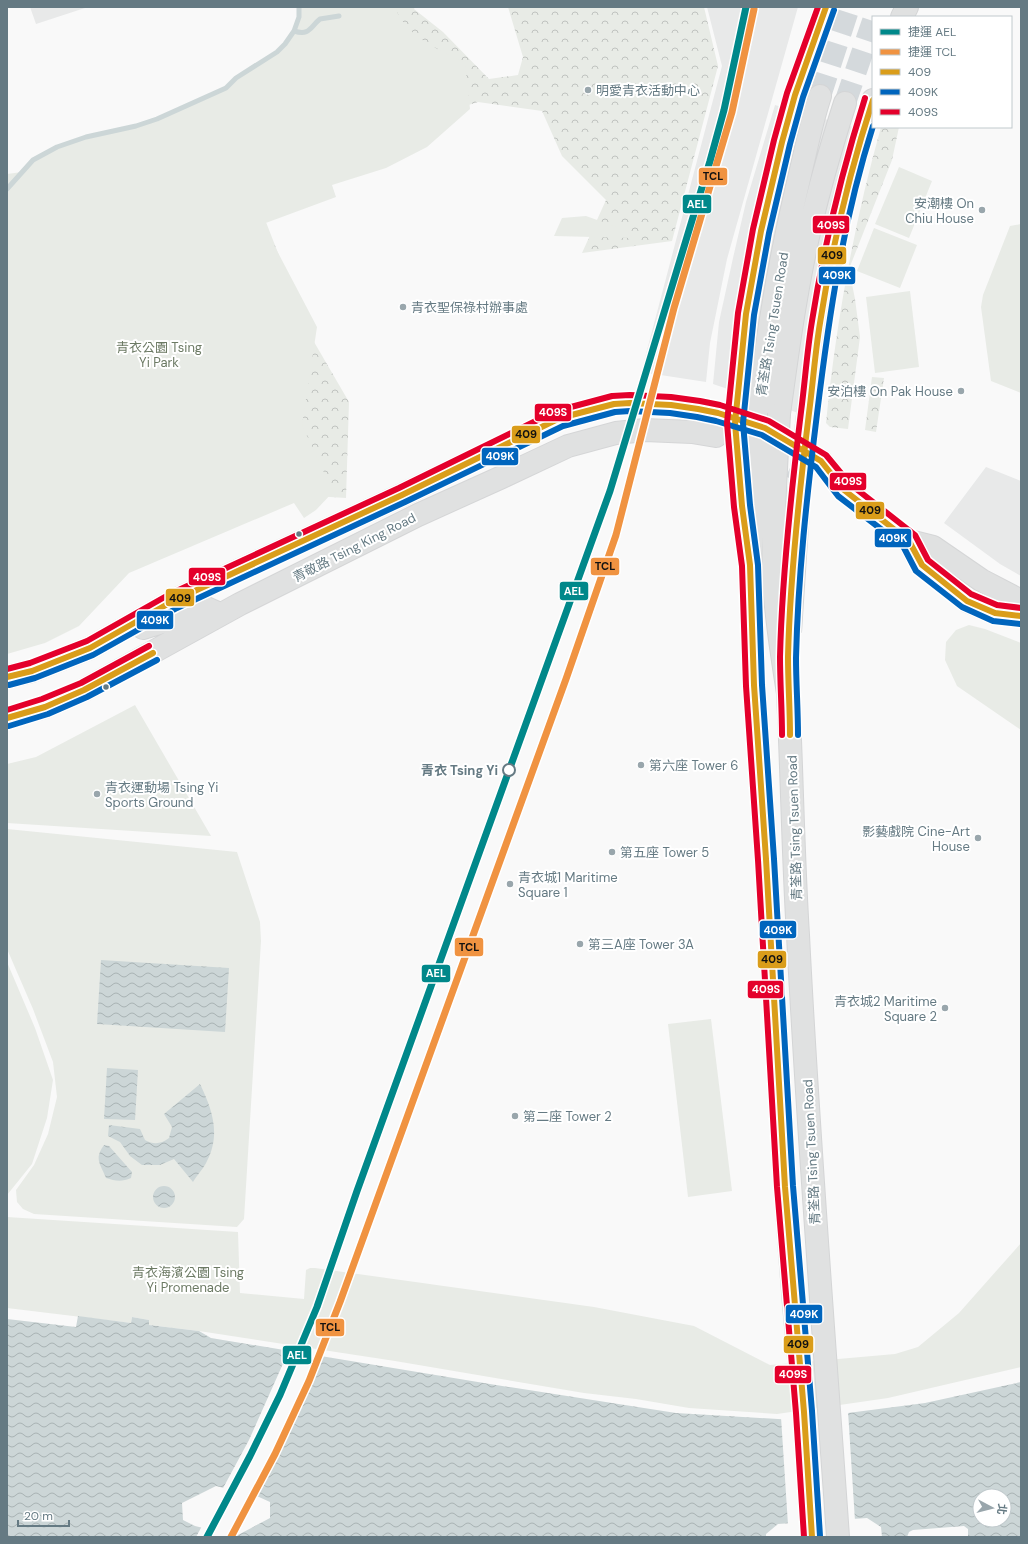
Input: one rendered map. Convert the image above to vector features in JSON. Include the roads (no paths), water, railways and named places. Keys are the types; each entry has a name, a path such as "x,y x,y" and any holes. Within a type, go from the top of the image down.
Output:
{"main road":[{"path":"750,565 741,499 734,423 745,326 761,231 782,142 796,95 826,7"},
{"path":"902,16 907,7"},
{"name":"青荃路 Tsing Tsuen Road","path":"812,1537 804,1412 785,1187 766,852 754,685 750,565 761,397 770,323 786,233 808,139 820,96"},
{"name":"青荃路 Tsing Tsuen Road","path":"838,1537 821,1303 798,937 788,693 777,621 774,581 775,481 779,414 792,324 816,204 845,103"},
{"path":"788,693 789,641 798,510 806,432 822,311 829,269 849,182 872,103"},
{"name":"青敬路 Tsing King Road","path":"7,718 45,707 84,690 208,608 402,495 448,471 480,458 560,418 614,404 647,403 718,413"},
{"name":"青敬路 Tsing King Road","path":"7,677 32,671 73,655 108,639 166,605 208,608 418,515 568,446 616,433 645,430 692,432 716,436"},
{"path":"480,458 500,463 526,466"},
{"path":"817,469 909,541 922,565 968,601 995,613 1021,616"},
{"path":"909,541 933,547 981,580 1021,601"}],"water":[{"path":"101,960 229,968 225,1032 97,1024"},
{"path":"107,1068 138,1070 135,1120 104,1119"},
{"path":"200,1084 211,1112 214,1141 206,1164 193,1182 174,1159 160,1165 142,1165 130,1156 120,1142 108,1136 109,1125 140,1129 145,1140 151,1143 160,1143 166,1140 169,1138 172,1127 164,1114"},
{"path":"104,1145 109,1146 132,1172 131,1178 118,1181 106,1178 99,1161 99,1154"},
{"path":"164,1186 172,1189 175,1197 172,1205 164,1208 156,1205 153,1197 156,1189"},
{"path":"78,1316 131,1323 132,1317 149,1320 149,1325 199,1331 211,1338 676,1413 794,1420 925,1403 1021,1382 1021,1537 968,1537 968,1529 964,1526 913,1530 909,1532 907,1537 882,1537 881,1527 867,1518 778,1524 766,1534 766,1537 7,1537 7,1319 76,1327","holes":["216,1486 259,1497 270,1502 270,1518 236,1536 195,1526 183,1520 182,1503"]}],"waterway":[{"path":"294,31 299,17 299,7"},
{"path":"7,189 33,160 57,147 86,137 136,126 157,119 226,88 236,78 277,52 294,31 307,32 320,19 339,16"}],"tunnel":[{"path":"820,96 849,7"},
{"path":"845,103 872,24"},
{"path":"718,413 765,428 819,460"},
{"path":"761,452 812,477"}],"metro line":[{"name":"AEL","path":"207,1537 250,1456 280,1395 317,1307 357,1191 610,491 710,161 724,110 746,7"},
{"name":"TCL","path":"231,1537 275,1454 309,1381 340,1302 566,679 616,535 674,308 732,112 754,9"}],"place":[{"name":"明愛青衣活動中心","path":"588,90"},
{"name":"安潮樓 On Chiu House","path":"982,210"},
{"name":"青衣聖保祿村辦事處","path":"403,307"},
{"name":"安泊樓 On Pak House","path":"961,391"},
{"name":"第六座 Tower 6","path":"641,765"},
{"name":"青衣 Tsing Yi","path":"509,770"},
{"name":"青衣運動場 Tsing Yi Sports Ground","path":"97,794"},
{"name":"影藝戲院 Cine-Art House","path":"978,838"},
{"name":"第五座 Tower 5","path":"612,852"},
{"name":"青衣城1 Maritime Square 1","path":"510,884"},
{"name":"第三A座 Tower 3A","path":"580,944"},
{"name":"青衣城2 Maritime Square 2","path":"945,1008"},
{"name":"第二座 Tower 2","path":"515,1116"}],"park label":[{"name":"青衣公園 Tsing Yi Park","path":"159,354"},
{"name":"青衣海濱公園 Tsing Yi Promenade","path":"188,1280"}]}
